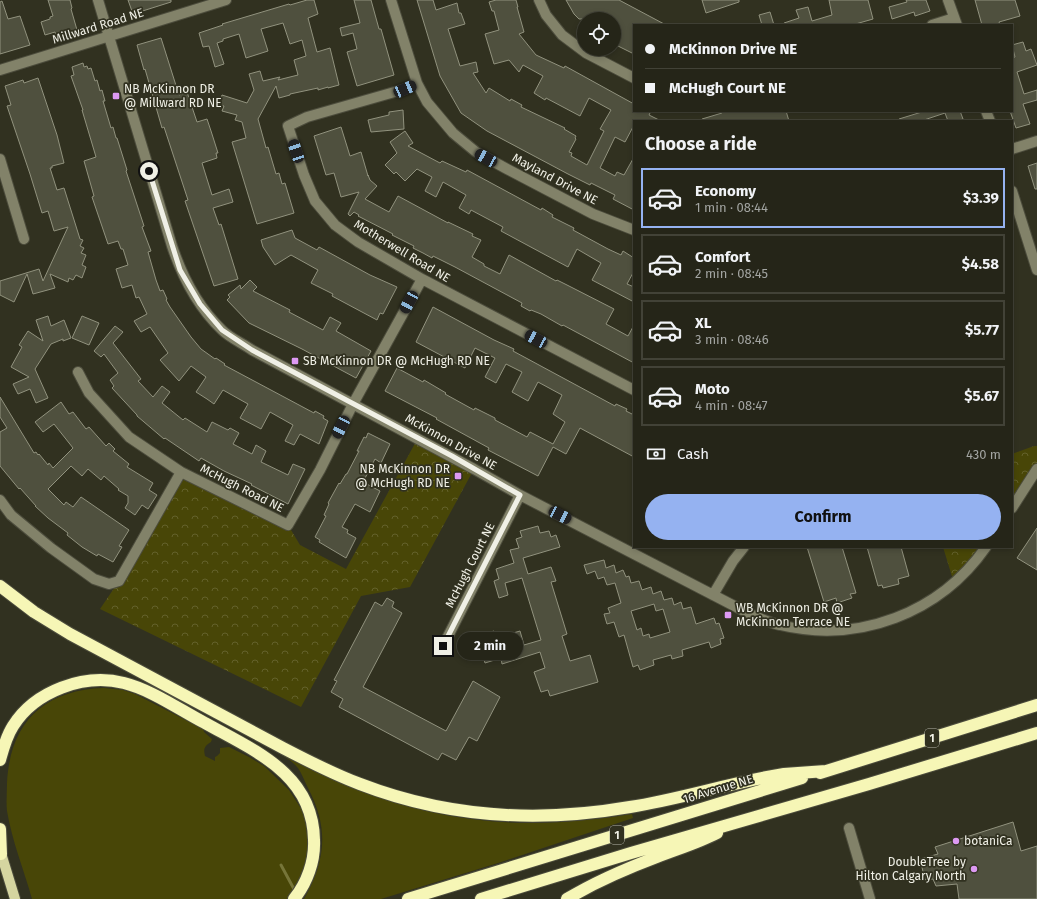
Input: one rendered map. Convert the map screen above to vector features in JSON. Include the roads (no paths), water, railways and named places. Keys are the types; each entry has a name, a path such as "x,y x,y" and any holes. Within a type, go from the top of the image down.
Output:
{"highway":[{"path":"0,586 34,612 70,634 288,751 359,784 420,803 495,815 546,816 576,814 644,805 784,774 826,771"},
{"path":"0,760 6,740 13,727 31,706 54,691 75,683 99,681 123,683 146,691 254,749 278,766 297,788 304,798 313,825 314,847 312,862 307,876 300,891 294,899"},
{"name":"16 Avenue NE","path":"408,899 1037,705"},
{"name":"1","path":"481,899 1037,733"},
{"path":"567,899 604,879 642,862 701,841 746,819"},
{"path":"0,828 1,852"}],"main road":[{"path":"1,852 15,899"}],"street":[{"name":"McKinnon Drive NE","path":"98,0 180,270 200,304 222,330 252,350 468,465 520,495 746,612 779,625 814,630 848,631 890,620 919,607 937,596 954,583 985,548"},
{"name":"Millward Road NE","path":"0,70 226,0"},
{"name":"Mayland Drive NE","path":"391,0 417,83 427,102 453,132 476,152 593,214 633,230"},
{"path":"539,0 546,15 562,35 586,53 633,77"},
{"path":"938,24 955,21 948,0"},
{"name":"Motherwell Road NE","path":"417,83 405,89 307,117 288,126 304,175 315,201 335,225 358,242 422,280 633,389"},
{"path":"1013,149 1037,141"},
{"path":"0,159 24,239"},
{"path":"1013,194 1037,270"},
{"name":"McHugh Road NE","path":"0,500 11,515 51,548 94,579 109,584 119,581 181,472 288,525 320,470 353,404 422,280"},
{"path":"78,372 89,393 129,436 181,472"},
{"path":"1013,506 1037,469"},
{"name":"McHugh Court NE","path":"443,646 520,495"},
{"path":"713,595 732,561 743,548"},
{"path":"849,828 870,899"}],"waterway":[{"path":"281,865 295,891"}],"place":[{"name":"NB McKinnon DR @ Millward RD NE","path":"116,96"},
{"name":"SB McKinnon DR @ McHugh RD NE","path":"295,361"},
{"name":"NB McKinnon DR @ McHugh RD NE","path":"458,476"},
{"name":"WB McKinnon DR @ McKinnon Terrace NE","path":"728,615"},
{"name":"botaniCa","path":"956,841"},
{"name":"DoubleTree by Hilton Calgary North","path":"974,869"}]}
